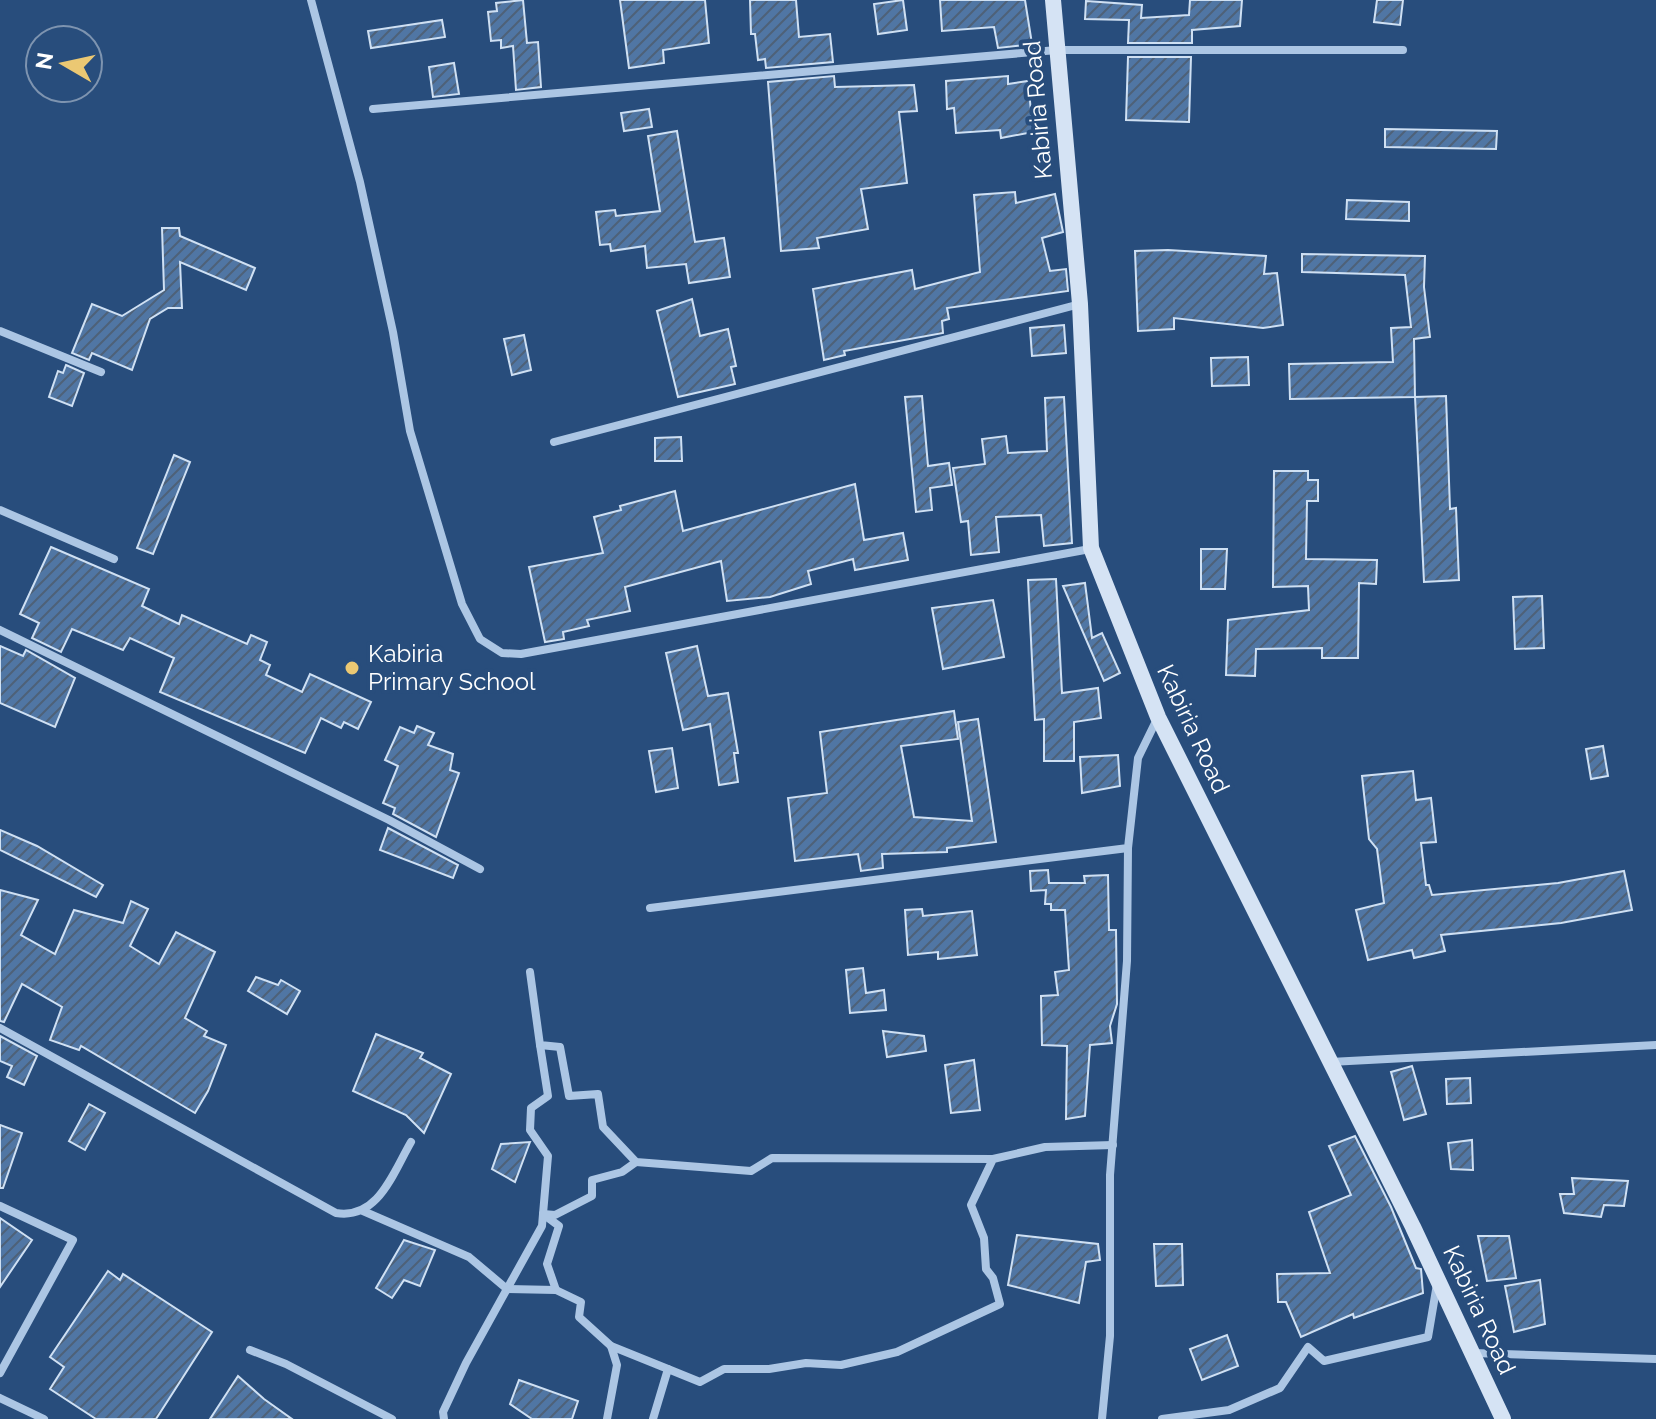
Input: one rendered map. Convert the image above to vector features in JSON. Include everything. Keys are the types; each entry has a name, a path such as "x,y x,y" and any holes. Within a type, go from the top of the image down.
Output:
{"main road":[{"name":"Kabiria Road","path":"1053,0 1080,304 1091,548 1158,717 1437,1279 1503,1419"}],"street":[{"path":"311,0 360,182 393,332 410,431 462,604 480,639 502,653 521,654 1091,548"},
{"path":"373,109 1057,50 1403,50"},
{"path":"554,442 1080,304"},
{"path":"0,331 101,372"},
{"path":"0,510 114,559"},
{"path":"0,630 389,820 480,869"},
{"path":"1102,1419 1110,1336 1113,1145 1127,961 1128,848 1138,758 1158,717"},
{"path":"650,908 1128,848"},
{"path":"444,1419 443,1412 466,1363 542,1226 548,1156 530,1130 531,1108 548,1096 530,972"},
{"path":"0,1028 336,1213 349,1215 363,1211 378,1199 411,1142"},
{"path":"540,1045 560,1047 569,1096 598,1094 603,1127 636,1162"},
{"path":"1329,1062 1656,1045"},
{"path":"543,1214 555,1215 592,1196 592,1180 622,1172 636,1162 751,1171 772,1158 993,1159 1045,1147 1113,1145"},
{"path":"363,1211 469,1257 507,1289 556,1290 581,1302 579,1317 611,1346 700,1382 724,1369 769,1369 806,1363 841,1365 897,1352 1000,1304 993,1278 986,1269 984,1238 971,1205 993,1159"},
{"path":"0,1206 73,1240 0,1373"},
{"path":"543,1214 559,1226 547,1264 556,1290"},
{"path":"1162,1419 1229,1410 1280,1388 1308,1347 1324,1361 1428,1337 1437,1279"},
{"path":"607,1419 617,1365 611,1346"},
{"path":"250,1350 286,1364 392,1419"},
{"path":"1473,1353 1656,1359"},
{"path":"653,1419 668,1369"},
{"path":"0,1398 44,1419"}],"building":[{"path":"523,0 527,43 538,42 541,87 516,90 513,46 501,48 501,40 491,41 488,12 497,11 496,3"},
{"path":"620,0 705,0 709,43 663,50 664,63 629,68"},
{"path":"750,0 796,0 799,37 830,34 833,62 766,68 765,59 758,60 755,34 751,34"},
{"path":"903,0 907,30 878,34 874,4"},
{"path":"940,0 1025,0 1032,44 998,48 994,27 942,31"},
{"path":"1190,0 1242,0 1240,26 1192,30 1192,43 1128,43 1129,20 1085,19 1086,1 1142,5 1141,18 1189,15"},
{"path":"1377,0 1403,0 1400,25 1374,22"},
{"path":"442,20 445,37 371,48 368,31"},
{"path":"1128,57 1191,57 1189,122 1126,120"},
{"path":"454,63 459,94 433,97 429,67"},
{"path":"834,76 835,87 914,85 917,111 899,112 907,183 861,189 868,229 817,238 819,248 781,251 768,82"},
{"path":"1008,76 1008,84 1028,81 1033,132 1001,138 1000,130 956,133 954,108 947,109 946,81"},
{"path":"649,109 652,127 624,131 621,113"},
{"path":"1385,129 1497,131 1496,149 1385,147"},
{"path":"677,131 695,242 724,238 730,277 689,283 686,264 647,268 645,246 611,251 610,244 600,245 596,212 615,210 616,216 660,211 648,136"},
{"path":"1015,192 1016,203 1055,194 1063,232 1042,238 1050,271 1066,269 1068,291 947,308 949,319 942,321 943,333 844,351 845,355 824,360 813,289 912,270 915,289 980,272 974,195"},
{"path":"1347,200 1409,202 1409,221 1346,219"},
{"path":"162,228 179,228 180,236 255,268 246,290 180,262 182,308 168,308 150,319 132,370 92,353 89,360 72,353 92,304 122,316 164,290"},
{"path":"1135,251 1266,256 1264,274 1277,273 1283,325 1263,328 1174,318 1174,329 1138,331"},
{"path":"1302,254 1425,256 1424,287 1430,337 1414,339 1415,397 1290,399 1289,364 1393,362 1391,328 1411,327 1405,275 1302,272"},
{"path":"692,299 700,336 728,329 736,366 731,367 735,384 678,397 657,311"},
{"path":"1064,325 1066,353 1032,356 1030,328"},
{"path":"524,335 531,370 512,375 504,339"},
{"path":"1248,357 1249,385 1212,386 1211,358"},
{"path":"66,365 84,373 72,406 49,397 58,371 63,373"},
{"path":"922,396 928,466 949,463 952,485 930,488 932,510 916,512 905,397"},
{"path":"1446,396 1450,509 1456,508 1459,580 1424,582 1415,397"},
{"path":"1064,397 1072,543 1044,546 1041,515 996,517 999,552 971,555 968,521 961,522 953,468 985,464 982,439 1006,436 1008,453 1047,451 1045,398"},
{"path":"681,437 682,461 655,461 655,438"},
{"path":"174,455 190,462 153,554 137,548"},
{"path":"1274,471 1308,471 1308,480 1318,480 1318,501 1307,501 1306,559 1377,560 1376,584 1359,583 1358,658 1322,658 1322,648 1256,649 1255,676 1226,675 1228,620 1309,610 1308,586 1273,587"},
{"path":"855,484 864,540 903,533 908,560 855,570 853,559 808,571 811,584 770,597 727,601 721,561 625,587 630,611 587,620 589,626 563,632 564,639 545,642 529,567 603,553 594,517 621,510 620,506 675,491 683,531"},
{"path":"51,547 149,589 142,606 179,624 182,615 247,644 251,635 267,642 260,660 270,665 266,675 302,692 310,674 371,702 358,729 344,722 341,728 321,718 305,753 160,692 174,658 130,638 123,650 72,629 61,652 32,638 39,623 20,614"},
{"path":"1201,549 1227,549 1225,589 1201,589"},
{"path":"1056,579 1062,693 1098,688 1101,718 1074,722 1074,761 1044,761 1044,719 1035,720 1028,580"},
{"path":"1085,583 1092,638 1102,633 1120,673 1104,681 1063,586"},
{"path":"1542,596 1544,648 1515,649 1513,597"},
{"path":"993,600 1004,657 943,669 932,608"},
{"path":"0,646 23,656 26,650 75,678 55,727 0,703"},
{"path":"697,646 708,696 728,693 738,753 734,753 738,782 719,785 710,724 683,730 666,653"},
{"path":"954,711 958,739 901,746 914,817 972,821 958,722 978,719 996,842 947,848 947,852 882,854 883,868 861,871 858,854 795,861 788,798 827,793 820,732"},
{"path":"417,726 434,733 428,745 453,754 450,770 459,773 436,837 393,814 395,808 383,803 398,766 385,760 400,727 414,733"},
{"path":"1603,746 1608,776 1591,779 1586,749"},
{"path":"672,748 678,788 656,792 649,751"},
{"path":"1118,755 1120,786 1082,793 1080,757"},
{"path":"1413,771 1416,800 1431,798 1436,842 1421,843 1426,885 1429,885 1432,895 1558,883 1624,871 1632,910 1561,923 1441,935 1445,951 1414,958 1412,950 1368,960 1356,910 1384,903 1377,849 1369,839 1362,776"},
{"path":"388,828 458,865 453,878 380,850"},
{"path":"0,830 37,846 103,885 96,897 0,850"},
{"path":"1048,870 1049,883 1085,883 1084,876 1108,875 1109,930 1116,930 1117,1004 1110,1026 1112,1043 1090,1045 1085,1116 1066,1119 1067,1046 1042,1045 1041,996 1058,995 1055,972 1069,970 1065,910 1051,910 1051,904 1045,904 1046,890 1031,891 1030,871"},
{"path":"0,890 38,900 21,935 55,954 74,910 123,923 131,901 148,909 130,946 159,964 176,932 215,952 185,1018 207,1031 204,1036 226,1045 208,1091 195,1113 81,1046 79,1050 50,1040 62,1007 22,984 4,1022 0,1021"},
{"path":"922,909 923,916 972,911 977,955 938,959 938,952 908,955 905,910"},
{"path":"863,968 866,993 884,990 886,1010 850,1013 846,970"},
{"path":"256,977 278,985 281,980 300,991 287,1014 248,991"},
{"path":"883,1031 924,1036 926,1051 887,1057"},
{"path":"376,1034 423,1053 420,1058 451,1074 424,1133 406,1115 353,1091"},
{"path":"0,1036 37,1056 24,1085 7,1077 12,1066 0,1061"},
{"path":"974,1060 980,1110 951,1113 945,1065"},
{"path":"1412,1066 1426,1114 1404,1120 1391,1072"},
{"path":"1470,1078 1471,1103 1447,1104 1446,1079"},
{"path":"89,1104 105,1113 85,1150 69,1141"},
{"path":"0,1125 22,1133 3,1188 0,1188"},
{"path":"1355,1136 1391,1207 1416,1268 1421,1269 1423,1293 1354,1318 1353,1314 1301,1337 1286,1302 1278,1302 1277,1274 1330,1273 1309,1212 1351,1195 1329,1146"},
{"path":"1472,1140 1473,1170 1451,1169 1448,1143"},
{"path":"530,1142 515,1182 492,1169 501,1144"},
{"path":"1572,1178 1628,1181 1624,1206 1604,1205 1601,1217 1564,1213 1560,1194 1574,1194"},
{"path":"0,1218 32,1240 0,1287"},
{"path":"1017,1235 1098,1244 1100,1260 1086,1262 1079,1303 1008,1285"},
{"path":"1478,1236 1509,1236 1516,1278 1487,1281"},
{"path":"404,1240 435,1250 420,1286 404,1280 392,1298 376,1288"},
{"path":"1154,1244 1182,1244 1183,1285 1156,1286"},
{"path":"108,1271 120,1280 123,1274 212,1332 156,1419 96,1419 50,1389 64,1367 50,1357"},
{"path":"1540,1280 1545,1324 1514,1332 1505,1286"},
{"path":"1227,1335 1238,1366 1202,1380 1190,1349"},
{"path":"238,1376 264,1399 292,1419 210,1419"},
{"path":"519,1380 578,1401 572,1419 532,1419 510,1404"}],"place":[{"name":"Kabiria Primary School","path":"352,668"}]}
